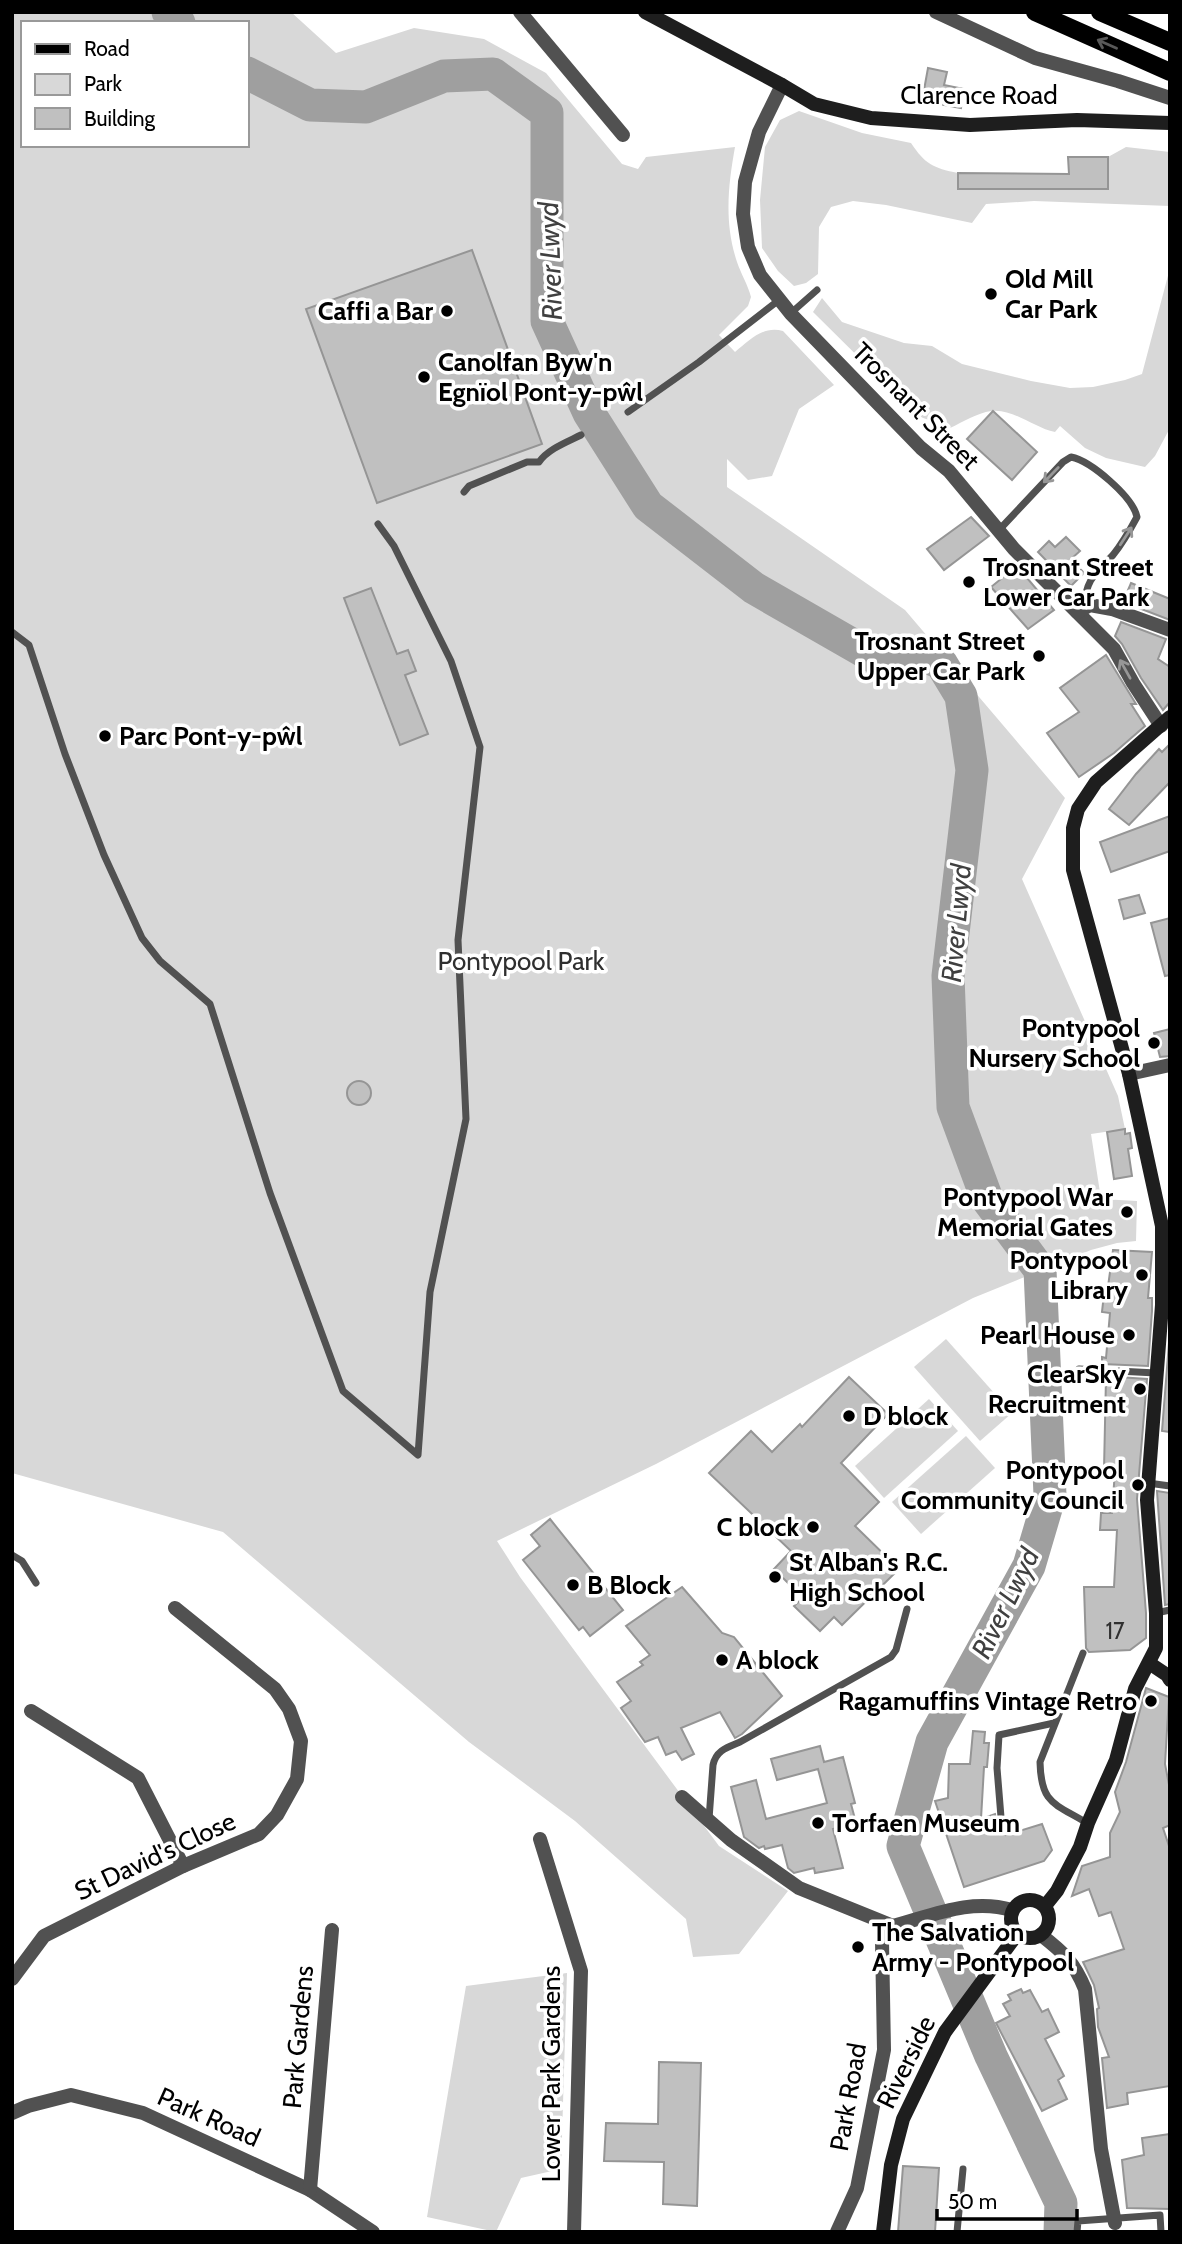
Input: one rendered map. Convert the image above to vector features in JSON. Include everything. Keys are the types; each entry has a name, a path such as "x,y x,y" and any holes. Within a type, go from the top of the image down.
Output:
{"main road":[{"path":"1035,12 1170,72"},
{"path":"1100,12 1170,42"}],"street":[{"path":"520,12 622,135"},
{"name":"Clarence Road","path":"645,12 814,104 885,119 970,125 1077,120 1170,123"},
{"path":"936,12 1035,58 1170,98"},
{"name":"Trosnant Street","path":"782,85 759,132 745,182 743,214 748,247 760,275 791,314 921,447 949,471 1014,549 1081,610 1114,649 1133,683 1165,722"},
{"path":"1081,610 1090,605 1112,609 1170,630"},
{"path":"1045,1906 1074,1860 1116,1760 1135,1689 1156,1648 1163,1612 1147,1500 1156,1373 1166,1305 1162,1226 1129,1074 1073,870 1073,828 1078,809 1096,782 1165,722"},
{"path":"1129,1074 1170,1065"},
{"name":"St David's Close","path":"12,1979 44,1936 183,1866 259,1834 277,1815 297,1779 301,1741 289,1709 275,1689 176,1608"},
{"path":"1149,1662 1170,1679"},
{"path":"31,1711 138,1779 183,1866"},
{"path":"682,1797 731,1840 799,1888 899,1924 967,1906 993,1905 1012,1910"},
{"name":"Lower Park Gardens","path":"540,1839 581,1970 574,2232"},
{"path":"1034,1900 1045,1906 1048,1925 1041,1935 1029,1938 1017,1933 1011,1923 1012,1910 1021,1901 1034,1900"},
{"name":"Park Road","path":"837,2232 857,2188 884,2050 882,1941 899,1924"},
{"name":"Park Gardens","path":"310,2190 332,1930"},
{"name":"Riverside","path":"883,2232 891,2165 903,2119 952,2021 1017,1933"},
{"path":"1041,1935 1065,1954 1077,1969 1085,1989 1101,2149 1114,2220"},
{"name":"Park Road","path":"12,2113 71,2095 143,2113 310,2190 368,2230"}],"lane":[{"path":"791,314 817,290"},
{"path":"628,412 699,362 779,300"},
{"path":"464,492 469,485 515,466 539,462 541,458 581,435"},
{"path":"999,530 1063,462 1071,457 1087,463 1123,494 1135,508 1137,517 1114,554 1089,582 1081,610"},
{"path":"12,632 29,645 65,754 104,855 142,938 160,961 210,1004 270,1193 343,1391 418,1455 430,1292 466,1119 458,940 480,747 452,661 394,546 379,524"},
{"path":"1079,1369 1156,1373"},
{"path":"1148,1483 1170,1486"},
{"path":"12,1555 22,1561 36,1583"},
{"path":"709,1819 713,1765 720,1751 891,1657 896,1650 907,1609"},
{"path":"1083,1653 1040,1762 1041,1781 1046,1797 1088,1824"},
{"path":"1002,1817 997,1768 999,1735 1054,1723"},
{"path":"957,2232 963,2169"},
{"path":"1077,2232 1078,2221 1160,2215 1161,2232"}],"green space":[{"name":"Pontypool Park","path":"12,12 291,12 336,53 414,28 484,39 546,73 622,164 638,169 646,157 735,147 729,190 730,233 737,262 751,297 748,306 719,335 735,352 763,332 783,331 834,385 799,409 772,476 748,480 727,459 727,487 905,610 1065,798 1022,879 1118,1096 1125,1129 1091,1134 1101,1199 1137,1201 1136,1241 1091,1250 973,1298 656,1464 497,1541 520,1577 719,1846 788,1891 739,1954 693,1957 686,1919 575,1821 469,1742 223,1532 12,1473"},
{"path":"799,111 862,133 911,143 930,164 958,173 958,189 1108,188 1108,157 1126,147 1170,152 1170,206 1034,201 986,204 972,223 853,201 831,207 819,227 818,274 806,283 794,286 778,271 762,248 760,200 765,147 780,120"},
{"path":"1170,268 1170,428 1155,456 1145,467 1106,458 1085,448 1060,426 1055,432 1007,412 986,412 950,428 918,416 813,312 822,298 842,322 904,343 932,346 962,364 1070,388 1093,387 1142,374"},
{"path":"946,1339 1012,1413 980,1441 914,1367"},
{"path":"929,1399 958,1431 884,1498 855,1466"},
{"path":"966,1436 995,1468 921,1534 892,1502"},
{"path":"567,1973 561,2169 521,2178 496,2232 427,2217 466,1986"}],"building":[{"path":"928,68 947,72 944,85 964,89 961,108 922,101"},
{"path":"1068,157 1108,157 1108,189 958,189 958,173 1069,174"},
{"name":"Canolfan Byw'n Egnïol Pont-y-pŵl","path":"472,250 542,444 377,503 306,309"},
{"path":"993,411 1037,452 1012,480 967,439"},
{"path":"971,517 989,536 944,570 927,549"},
{"path":"1066,537 1080,551 1071,559 1084,573 1071,586 1038,552 1049,541 1055,547"},
{"path":"1017,566 1054,610 1028,629 991,587"},
{"path":"1131,583 1170,599 1170,620 1123,602"},
{"path":"371,588 397,654 408,650 416,671 405,675 428,734 400,745 344,598"},
{"path":"1121,622 1166,639 1158,659 1170,667 1170,702 1163,710 1115,636"},
{"path":"1106,655 1136,704 1131,704 1145,726 1114,753 1079,777 1047,733 1079,712 1060,688"},
{"path":"1170,744 1170,782 1129,825 1109,809 1159,749 1162,752"},
{"path":"1170,816 1170,851 1111,872 1100,842"},
{"path":"1139,895 1145,913 1124,919 1119,900"},
{"path":"1170,918 1170,975 1165,976 1151,923"},
{"path":"1170,1029 1170,1056 1160,1057 1154,1033"},
{"path":"359,1081 368,1084 371,1093 368,1102 359,1105 350,1102 347,1093 350,1084"},
{"path":"1125,1129 1125,1134 1130,1133 1132,1148 1128,1149 1132,1176 1114,1179 1107,1132"},
{"name":"Pearl House","path":"1113,1250 1152,1252 1148,1298 1152,1298 1152,1311 1148,1366 1102,1364 1102,1357 1106,1358 1110,1313 1102,1312"},
{"path":"1170,1330 1170,1432 1162,1431"},
{"path":"1102,1376 1147,1379 1137,1499 1146,1638 1130,1650 1089,1652 1086,1648 1084,1587 1114,1587 1117,1530 1100,1530 1101,1513 1112,1513 1115,1470 1104,1470 1106,1377"},
{"name":"C block","path":"849,1377 888,1414 841,1463 879,1502 855,1526 899,1569 842,1625 834,1617 820,1631 794,1606 803,1598 774,1569 791,1551 709,1473 751,1431 772,1452 800,1424 802,1427"},
{"path":"1157,1491 1170,1493 1170,1604 1165,1605"},
{"name":"B Block","path":"550,1519 623,1610 590,1636 583,1627 579,1630 523,1560 540,1546 531,1535"},
{"path":"682,1587 722,1633 734,1637 782,1696 735,1738 720,1712 681,1728 694,1754 682,1760 676,1751 666,1755 658,1737 645,1742 621,1708 631,1701 617,1682 643,1665 640,1662 650,1655 626,1626"},
{"path":"1146,1688 1169,1697 1165,1764 1170,1790 1170,1825 1163,1828 1170,1849 1170,2086 1127,2093 1128,2104 1107,2108 1102,2058 1109,2057 1098,2027 1099,2008 1094,1985 1083,1962 1124,1949 1111,1912 1099,1916 1089,1889 1072,1896 1082,1866 1110,1857 1110,1833 1120,1812 1115,1792"},
{"path":"973,1731 985,1732 984,1743 989,1743 987,1767 984,1767 981,1819 995,1814 996,1821 1002,1823 1006,1835 1042,1824 1052,1850 1044,1861 964,1887 935,1801 948,1798 949,1764 970,1764"},
{"path":"820,1746 824,1762 843,1757 855,1803 851,1804 855,1819 844,1822 845,1826 833,1829 843,1868 815,1873 814,1868 794,1873 788,1868 782,1845 759,1848 744,1837 731,1787 756,1780 766,1819 827,1803 818,1769 777,1780 771,1759"},
{"path":"1021,1989 1023,1993 1030,1990 1042,2012 1048,2009 1059,2032 1045,2039 1064,2076 1058,2080 1067,2099 1042,2111 996,2023 1010,2016 1003,2004 1011,2000 1008,1995"},
{"path":"659,2062 701,2063 697,2206 663,2204 664,2162 604,2161 606,2123 658,2124"},
{"path":"1170,2134 1170,2209 1127,2208 1122,2160 1144,2155 1142,2138"},
{"path":"903,2166 939,2168 935,2232 898,2232"}],"waterway":[{"name":"River Lwyd","path":"168,12 177,21"},
{"name":"River Lwyd","path":"248,74 310,105 366,107 444,76 493,74 547,113 547,321 589,413 648,506 754,588 881,661 914,652 941,663 961,696 972,770 948,976 953,1107 987,1199 1040,1270 1050,1495 1029,1566 932,1742 903,1846 991,2056 1061,2203 1060,2232"}],"place":[{"name":"Old Mill Car Park","path":"991,294"},
{"name":"Caffi a Bar","path":"447,311"},
{"name":"Canolfan Byw'n Egnïol Pont-y-pŵl","path":"424,377"},
{"name":"Trosnant Street Lower Car Park","path":"969,582"},
{"name":"Trosnant Street Upper Car Park","path":"1039,656"},
{"name":"Parc Pont-y-pŵl","path":"105,736"},
{"name":"Pontypool Nursery School","path":"1154,1043"},
{"name":"Pontypool War Memorial Gates","path":"1127,1212"},
{"name":"Pontypool Library","path":"1142,1275"},
{"name":"Pearl House","path":"1129,1335"},
{"name":"ClearSky Recruitment","path":"1140,1389"},
{"name":"D block","path":"849,1416"},
{"name":"Pontypool Community Council","path":"1138,1485"},
{"name":"C block","path":"813,1527"},
{"name":"St Alban's R.C. High School","path":"775,1577"},
{"name":"B Block","path":"573,1585"},
{"name":"A block","path":"722,1660"},
{"name":"Ragamuffins Vintage Retro","path":"1151,1701"},
{"name":"Torfaen Museum","path":"818,1823"},
{"name":"The Salvation Army - Pontypool","path":"858,1947"}]}
